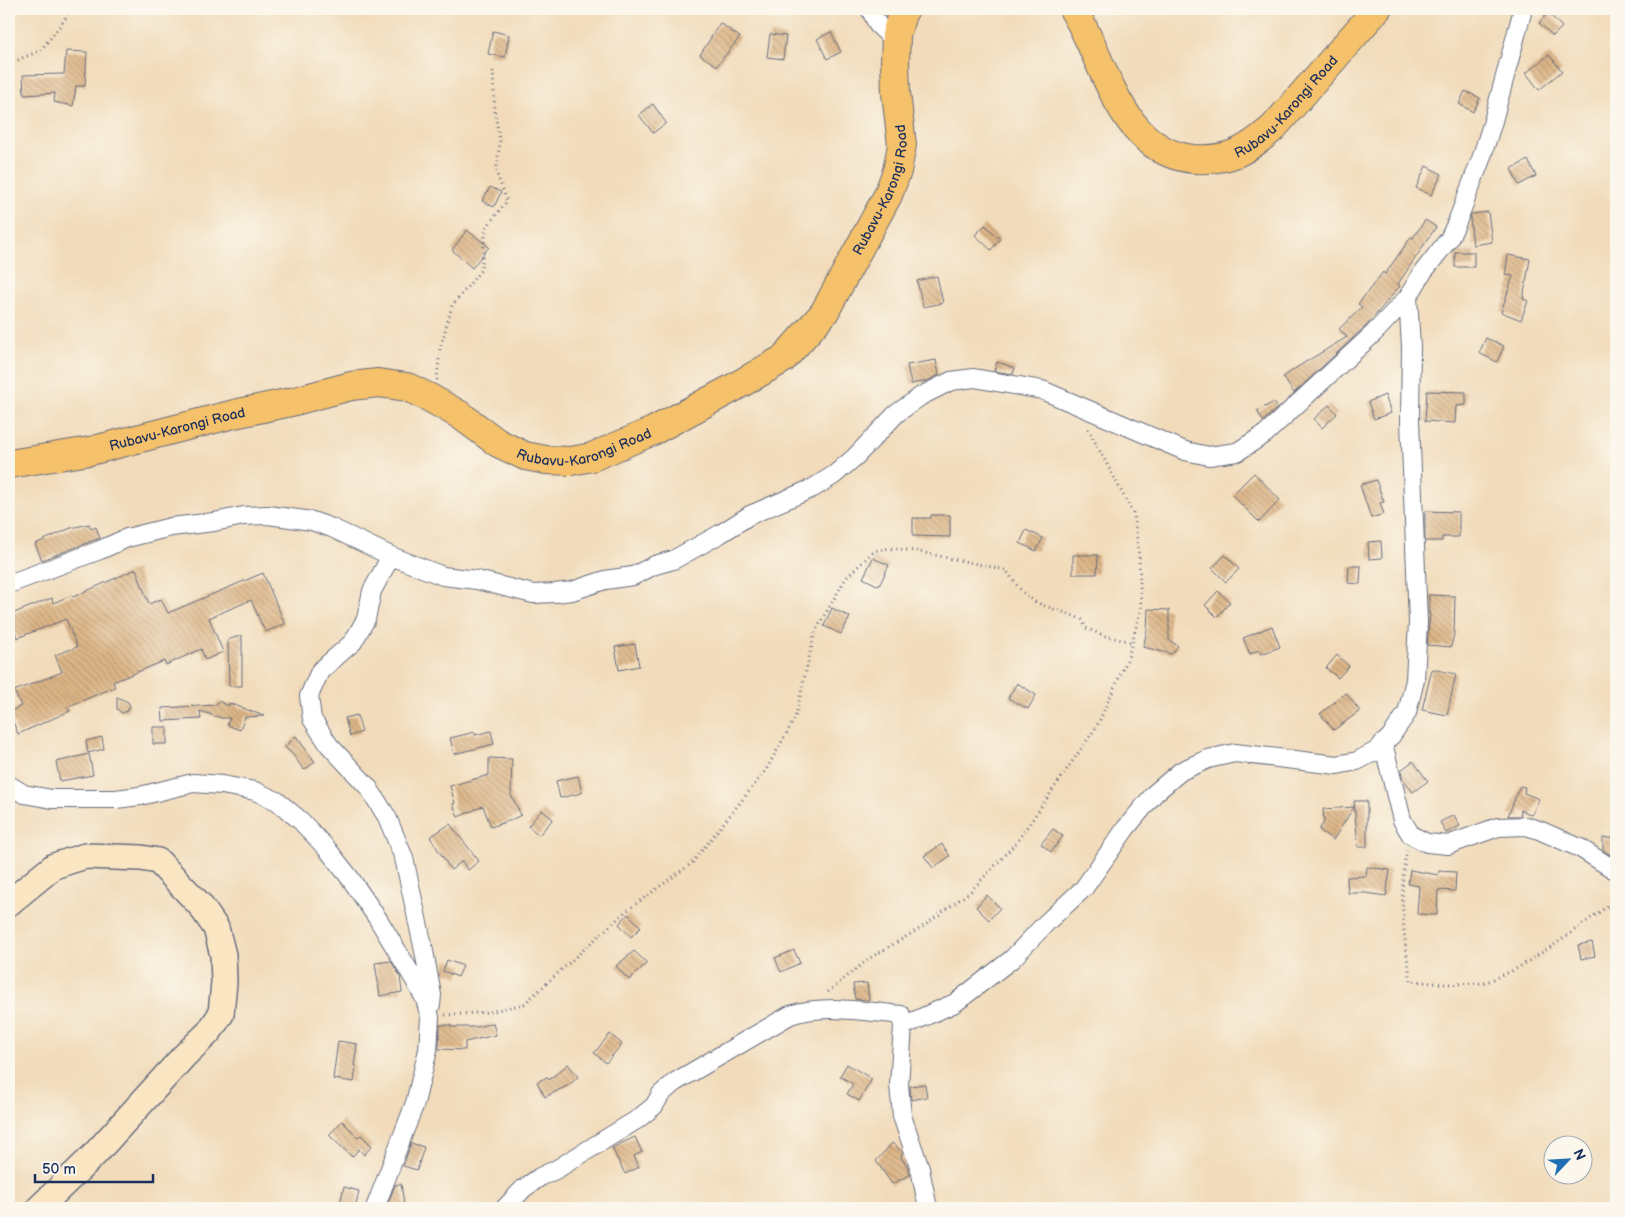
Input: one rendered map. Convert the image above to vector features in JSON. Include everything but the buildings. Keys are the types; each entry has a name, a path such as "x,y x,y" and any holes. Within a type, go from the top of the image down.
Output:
{"highway":[{"name":"Rubavu-Karongi Road","path":"9,464 90,451 234,414 291,402 351,386 378,382 407,387 460,415 498,443 525,456 546,460 571,461 592,457 653,431 741,384 783,358 824,312 888,195 898,171 902,145 896,93 896,42 902,14 905,9"},
{"name":"Rubavu-Karongi Road","path":"1073,9 1123,110 1140,133 1157,146 1175,156 1216,160 1254,144 1273,128 1294,107 1378,9"}],"main road":[{"path":"9,903 54,866 85,856 140,858 158,861 200,904 216,928 223,955 224,982 221,1014 209,1032 94,1155 39,1208"}],"street":[{"path":"870,9 878,25 896,42"},
{"path":"9,584 127,538 171,527 244,516 268,515 312,521 332,528 391,556 443,576 477,580 532,594 555,594 572,591 605,580 633,576 655,565 674,560 750,515 813,488 834,475 855,457 896,414 921,396 952,381 974,378 1042,390 1185,451 1210,456 1237,452 1273,428 1374,333 1408,297 1423,272 1449,239 1457,222 1493,121 1523,9"},
{"path":"903,1026 955,1003 1012,959 1046,923 1084,888 1126,828 1155,793 1181,771 1208,759 1235,754 1337,765 1357,761 1376,751 1391,736 1407,713 1415,680 1418,646 1410,420 1411,347 1408,297"},
{"path":"375,1208 415,1103 428,1050 432,995 430,979 404,858 387,817 368,787 329,745 312,719 309,696 320,671 353,642 362,627 366,619 372,591 391,556"},
{"path":"1384,743 1402,820 1411,835 1427,843 1448,845 1498,827 1526,826 1580,848 1616,871"},
{"path":"9,785 24,794 52,799 116,799 140,796 193,783 222,785 255,791 277,801 301,821 350,878 414,978 425,999 430,1017"},
{"path":"505,1208 523,1189 540,1177 557,1169 638,1119 654,1106 662,1094 675,1082 790,1015 806,1010 823,1009 868,1011 901,1016 903,1026 900,1085 902,1116 920,1169 928,1208"}],"path":[{"path":"9,65 40,51 71,9"},
{"path":"436,401 440,349 452,306 481,270 486,228 507,201 496,172 500,142 494,114 493,69"},
{"path":"806,1010 870,958 924,926 971,891 1016,843 1097,726 1128,658 1142,608 1134,515 1075,404"},
{"path":"430,1017 489,1012 524,1004 625,912 692,863 766,770 795,718 816,632 846,578 874,551 890,548 915,551 1006,570 1016,585 1036,603 1067,612 1082,620 1086,628 1105,636 1132,642"},
{"path":"1411,835 1406,855 1403,897 1405,946 1411,981 1445,984 1485,984 1516,969 1554,945 1616,900"}]}
